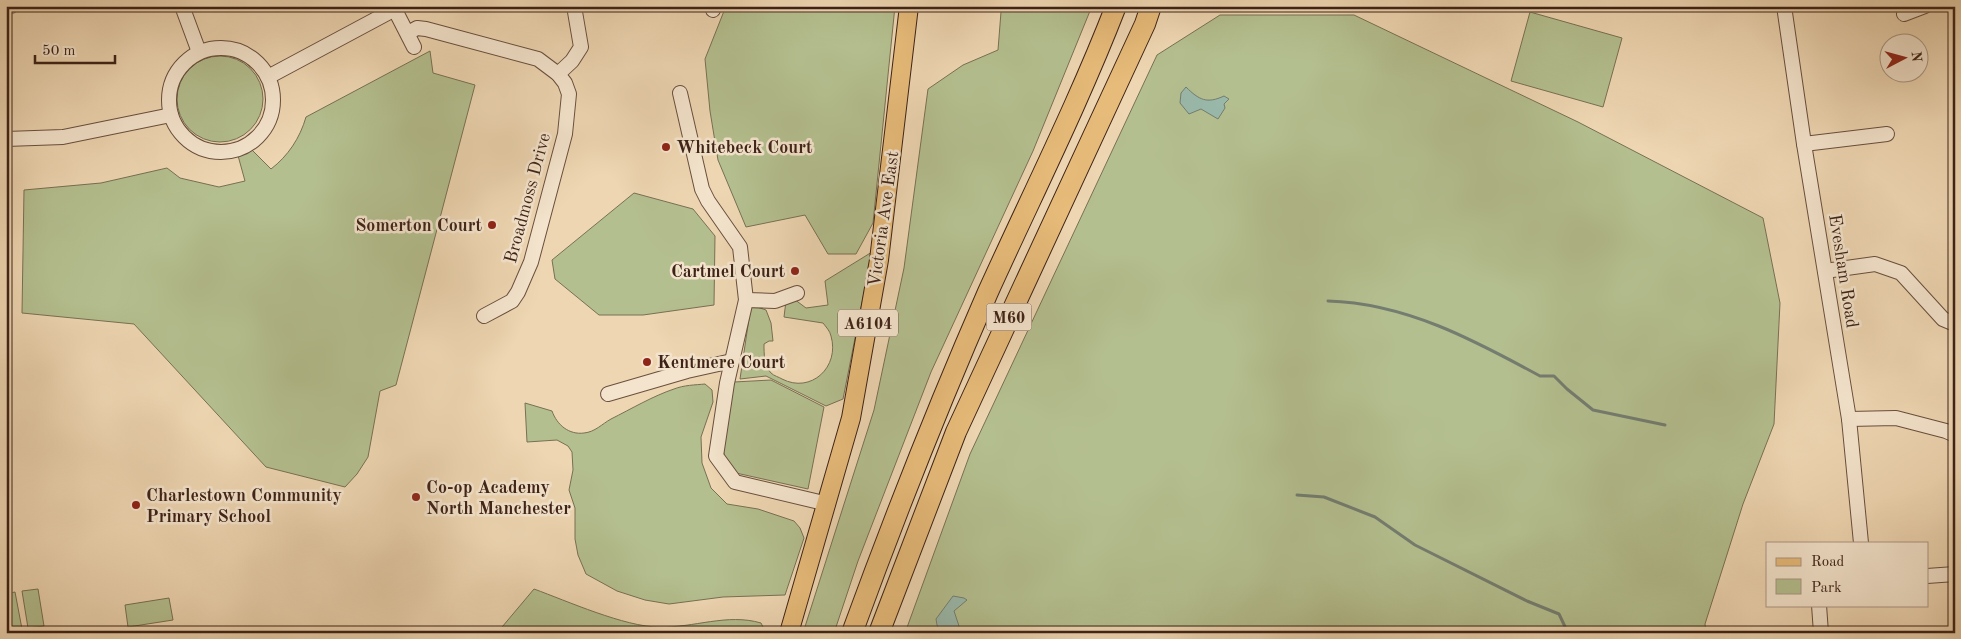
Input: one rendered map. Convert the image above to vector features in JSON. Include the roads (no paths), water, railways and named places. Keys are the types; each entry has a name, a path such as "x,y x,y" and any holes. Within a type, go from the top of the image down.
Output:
{"highway":[{"name":"M60","path":"852,633 888,533 934,420 988,292 1098,53 1116,6"},
{"name":"M60","path":"879,633 956,432 1145,24 1151,6"}],"main road":[{"name":"Victoria Ave East","path":"789,633 828,504 851,418 879,260 909,6"}],"street":[{"path":"6,8 11,6"},
{"path":"182,6 199,52"},
{"path":"408,32 417,28 426,29 529,57 549,66 558,74 572,61 581,47 574,6"},
{"name":"Evesham Road","path":"1784,6 1804,144 1849,420 1861,542"},
{"path":"1905,15 1925,6"},
{"path":"268,77 394,8 408,32 414,47"},
{"path":"216,48 239,51 254,60 268,77 272,106 267,124 255,139 238,149 220,152 207,150 191,143 177,128 171,114 169,96 172,81 181,66 199,52 216,48"},
{"name":"Broadmoss Drive","path":"484,316 512,301 531,262 565,134 569,94 565,83 558,74"},
{"path":"680,93 702,188 708,201 740,247 746,300 727,383 716,456 736,482 828,504"},
{"path":"6,139 63,137 171,114"},
{"path":"1804,144 1887,133"},
{"path":"1824,270 1875,264 1901,273 1943,319 1955,324"},
{"path":"746,300 774,300 797,293"},
{"path":"608,394 687,371 732,361"},
{"path":"1849,420 1896,418 1955,435"},
{"path":"1928,576 1955,574"},
{"path":"1819,606 1821,633"}],"waterway":[{"path":"1328,301 1357,303 1412,316 1490,349 1540,376 1554,376 1593,410 1665,425"},
{"path":"1297,495 1324,497 1375,517 1415,545 1527,601 1559,614 1568,633"}],"place":[{"name":"Whitebeck Court","path":"666,147"},
{"name":"Somerton Court","path":"492,225"},
{"name":"Cartmel Court","path":"795,271"},
{"name":"Kentmere Court","path":"647,362"},
{"name":"Co-op Academy North Manchester","path":"416,497"},
{"name":"Charlestown Community Primary School","path":"136,505"}]}
